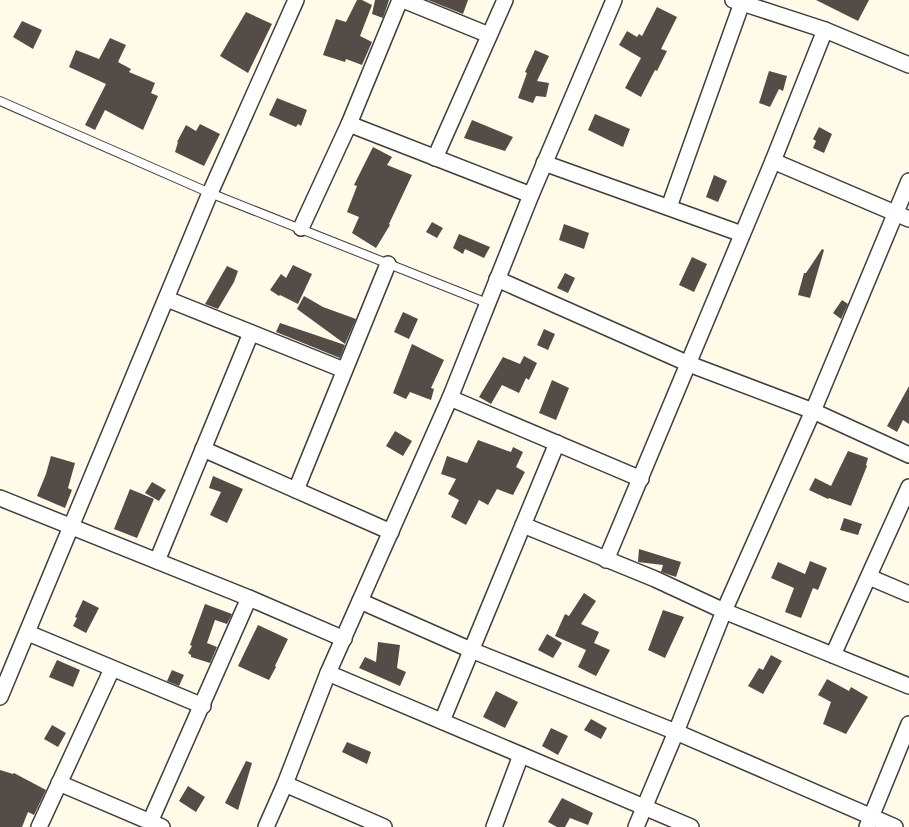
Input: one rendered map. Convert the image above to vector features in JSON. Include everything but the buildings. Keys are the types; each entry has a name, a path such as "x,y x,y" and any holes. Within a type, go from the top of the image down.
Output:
{"street":[{"path":"0,697 210,193 296,0"},
{"path":"301,228 349,124 401,0 489,35"},
{"path":"435,158 505,0"},
{"path":"266,827 285,784 328,673 450,398 544,163 614,0"},
{"path":"669,207 739,1 826,30 909,65"},
{"path":"606,560 689,364 826,30"},
{"path":"349,124 531,195"},
{"path":"773,161 909,219"},
{"path":"544,163 742,234"},
{"path":"636,827 724,611 813,411 894,213 909,181"},
{"path":"296,490 388,264"},
{"path":"497,279 689,364 813,411 909,455"},
{"path":"167,298 344,370"},
{"path":"157,561 251,332"},
{"path":"450,398 641,479"},
{"path":"442,721 557,442"},
{"path":"203,449 391,532"},
{"path":"833,655 909,488"},
{"path":"0,498 249,598 344,639"},
{"path":"523,525 655,579 724,611 909,686"},
{"path":"869,576 909,594"},
{"path":"60,783 156,824 202,706 249,598"},
{"path":"360,601 471,650 676,732 869,822 895,827"},
{"path":"28,633 202,706"},
{"path":"39,827 112,669"},
{"path":"328,673 691,827"},
{"path":"869,822 909,724"},
{"path":"494,827 521,755"},
{"path":"285,784 384,827"}],"lane":[{"path":"0,101 210,193 487,303"}]}
